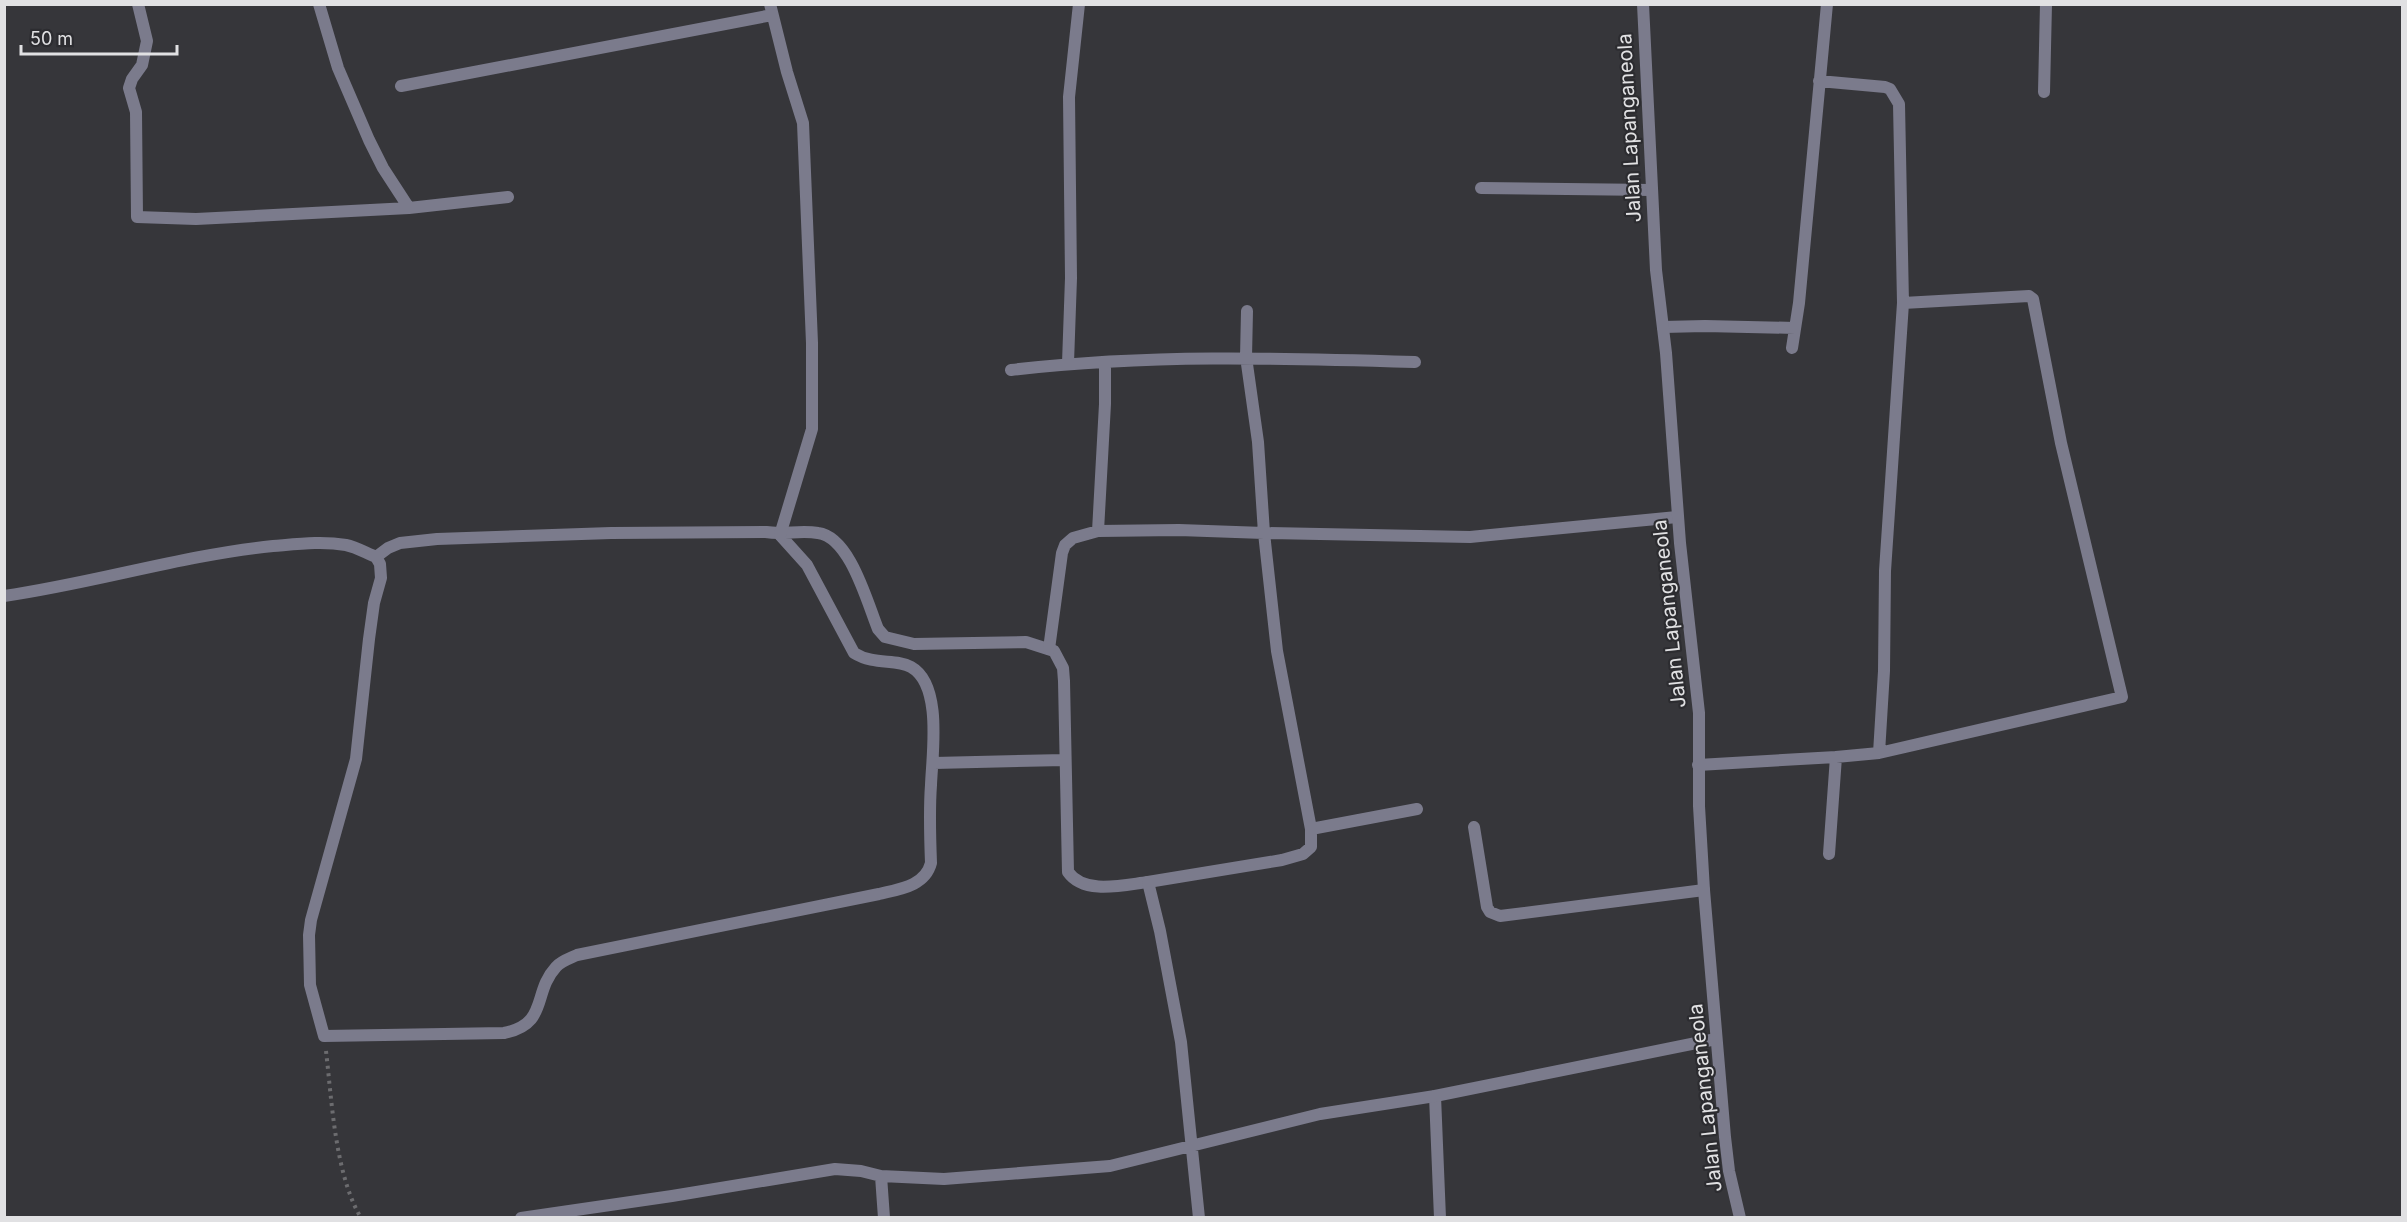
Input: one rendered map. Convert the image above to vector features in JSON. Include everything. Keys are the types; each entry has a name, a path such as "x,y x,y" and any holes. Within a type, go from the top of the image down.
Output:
{"street":[{"path":"138,4 147,41 142,65 132,79 129,88 136,112 137,217 196,219 409,208 508,197"},
{"path":"319,4 338,68 369,140 383,168 409,208"},
{"path":"1068,363 1071,278 1069,97 1079,4"},
{"name":"Jalan Lapanganeola","path":"1643,4 1656,270 1663,327 1677,518 1699,713 1698,765 1704,890 1729,1171 1740,1218"},
{"path":"1792,348 1827,4"},
{"path":"2044,92 2046,4"},
{"path":"401,86 771,10 803,123 812,343 812,429 780,535"},
{"path":"1819,81 1885,87 1890,89 1899,104 1903,303 1885,571 1884,671 1879,753"},
{"path":"1481,188 1652,190"},
{"path":"1698,765 1879,753 2122,697 2061,443 2033,299 2029,296 1903,303"},
{"path":"376,556 400,543 437,539 611,533 766,532 780,535 819,532 835,540 847,554 878,628 885,638 914,644 1026,642 1054,651 1063,668 1068,872 1074,880 1084,884 1113,887 1273,862 1303,854 1311,847 1311,829 1277,651 1264,533 1258,442 1246,357 1247,311"},
{"path":"1663,327 1795,328"},
{"path":"1011,370 1068,363 1246,357 1415,362"},
{"path":"1098,531 1105,363"},
{"path":"1049,649 1065,544 1073,538 1098,531 1179,530 1470,537 1677,518"},
{"path":"4,596 46,590 198,557 249,549 316,543 348,545 376,556 380,564 381,578 374,603 369,639 356,759 311,920 310,985 324,1036 504,1033 519,1030 533,1018 547,980 558,965 577,955 879,894 914,884 929,872 931,782 934,763 932,705 921,676 912,667 901,663 881,663 864,659 854,653 807,565 780,535"},
{"path":"1829,854 1836,757"},
{"path":"934,763 1065,760"},
{"path":"1311,829 1417,809"},
{"path":"1474,827 1487,907 1490,912 1500,916 1704,890"},
{"path":"1148,882 1160,931 1181,1042 1199,1218"},
{"path":"521,1218 651,1200 835,1169 861,1171 881,1176 944,1179 1110,1166 1320,1114 1435,1096 1716,1038"},
{"path":"1435,1096 1440,1218"},
{"path":"881,1176 884,1218"}],"path":[{"path":"324,1036 337,1141 352,1202 361,1218"}]}
